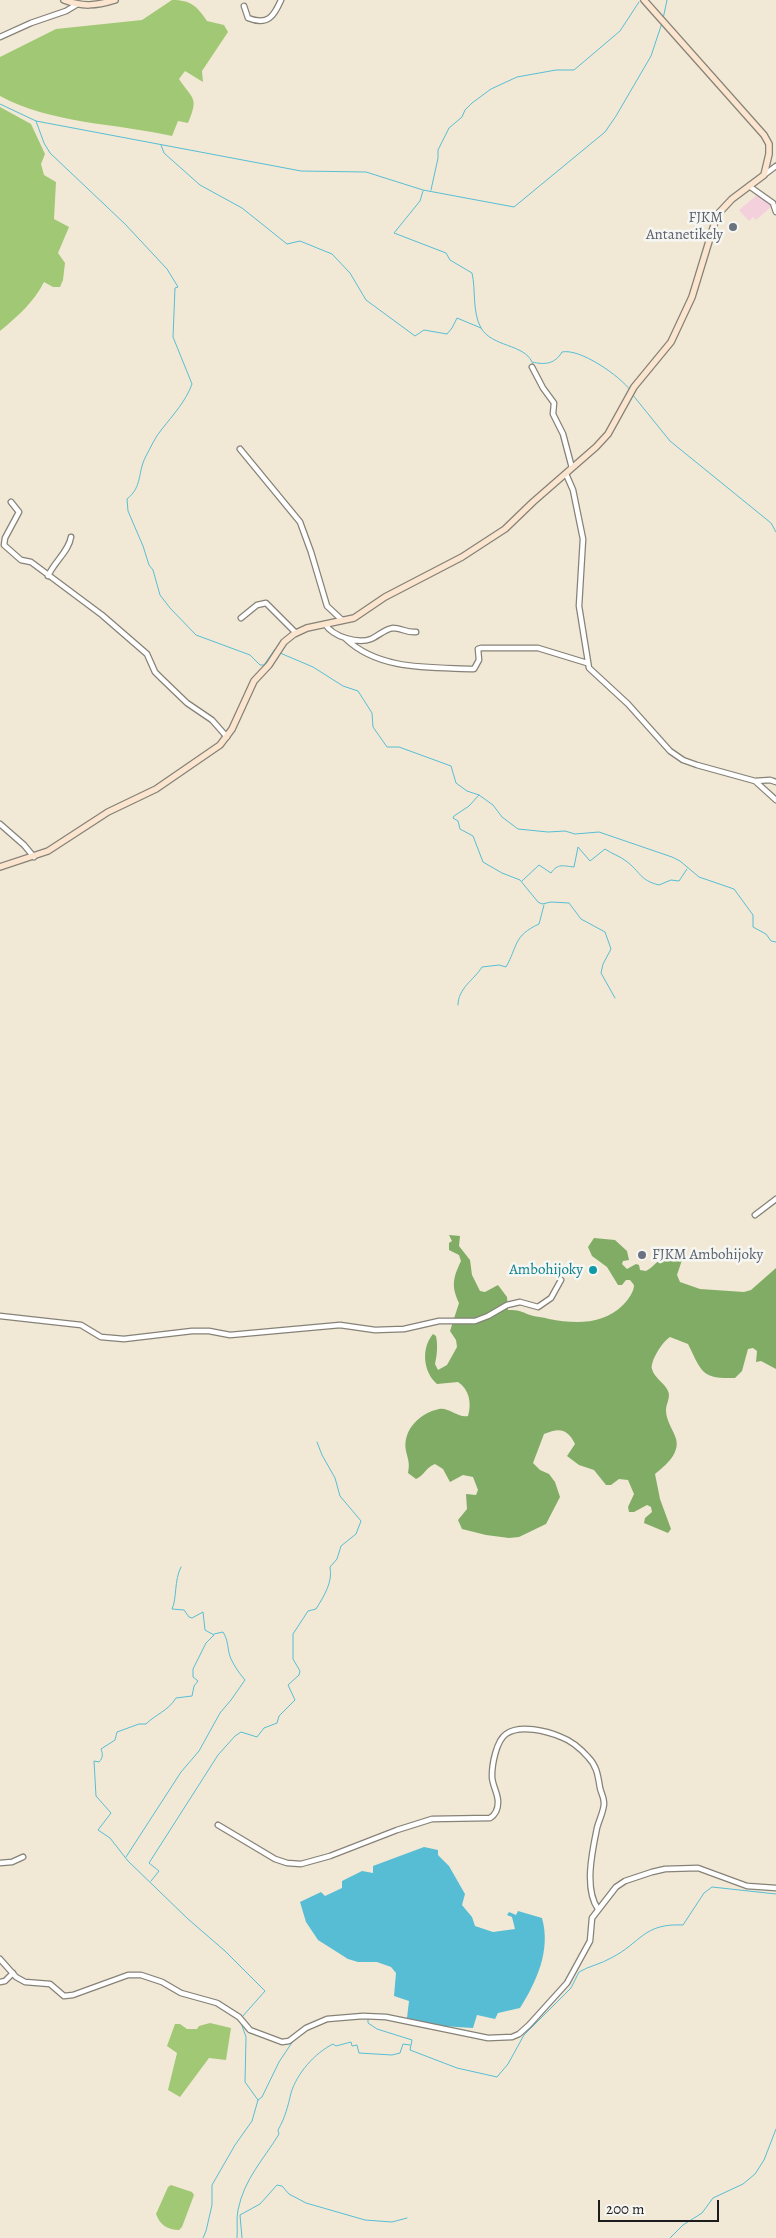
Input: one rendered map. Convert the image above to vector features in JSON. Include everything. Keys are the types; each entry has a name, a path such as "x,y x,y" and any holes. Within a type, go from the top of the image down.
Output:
{"street":[{"path":"64,0 76,5 93,6 115,0"},
{"path":"244,6 248,18 265,20 273,16 281,0"},
{"path":"644,0 657,17 764,135 769,144 764,175"},
{"path":"0,37 31,23 66,11 76,5"},
{"path":"0,867 34,857 64,841 108,812 156,789 220,745 227,738 248,691 284,642 307,628 354,618 386,597 452,563 500,532 566,474 608,434 634,388 671,342 692,297 717,214 749,186 776,166"},
{"path":"749,186 773,203 776,212"},
{"path":"532,367 543,388 554,403 552,414 563,434 572,468"},
{"path":"240,449 300,522 327,606 342,620"},
{"path":"566,474 573,490 583,539 579,606 589,668 628,704 670,751 690,762 754,781 770,780 776,782"},
{"path":"11,502 19,512 5,538 4,545 16,556 31,562 102,615 147,654 155,672 160,678 187,703 212,720 227,738"},
{"path":"48,576 61,554 70,544 71,537"},
{"path":"241,618 256,605 266,603 296,633"},
{"path":"326,624 332,632 353,645 391,663 415,667 475,668 479,660 478,649 481,648 538,648 588,663"},
{"path":"346,639 370,639 392,628 408,633 416,632"},
{"path":"754,781 776,800"},
{"path":"0,824 19,840 34,857"},
{"path":"756,1215 776,1199"},
{"path":"0,1316 81,1325 101,1337 111,1339 192,1331 210,1331 230,1335 340,1325 375,1330 404,1329 439,1321 475,1321 488,1316 507,1304 520,1302 538,1307 551,1298 561,1280"},
{"path":"218,1826 275,1859 287,1863 301,1864 330,1856 397,1830 432,1819 490,1818 494,1816 497,1808 495,1786 492,1779 493,1763 501,1740 508,1733 523,1730 543,1731 567,1739 577,1745 593,1762 597,1770 604,1804 592,1855 590,1878 591,1894 598,1909"},
{"path":"0,1863 12,1862 23,1857"},
{"path":"0,1959 13,1974 25,1982 50,1984 64,1996 73,1996 128,1975 141,1975 162,1982 181,1993 217,2003 241,2019 250,2030 282,2042 289,2042 306,2028 327,2019 363,2016 386,2017 488,2038 512,2038 519,2034 567,1982 590,1941 592,1918 616,1887 625,1881 665,1869 698,1868 747,1886 776,1888"},
{"path":"0,1982 5,1981 13,1974"}],"shaded area":[{"path":"757,195 773,205 756,220 753,217 749,221 739,210"}],"green space":[{"path":"172,0 184,1 193,5 207,21 224,25 228,32 202,71 203,82 185,71 179,79 191,95 194,103 188,123 178,121 172,136 62,118 20,105 0,96 0,57 56,29 142,20"},
{"path":"0,107 31,124 45,154 41,164 44,175 56,182 54,219 69,227 58,253 65,263 63,280 60,287 53,287 44,282 30,302 0,331"},
{"path":"449,1235 460,1236 459,1246 470,1260 472,1275 480,1291 485,1292 498,1285 507,1297 508,1310 559,1321 579,1322 598,1320 615,1312 629,1298 633,1290 634,1285 630,1280 626,1280 622,1285 618,1285 607,1267 592,1256 588,1247 594,1238 615,1240 627,1251 629,1260 623,1261 622,1264 627,1269 636,1264 639,1265 640,1270 646,1271 663,1257 672,1254 677,1256 682,1260 677,1275 680,1282 700,1289 744,1292 751,1290 776,1268 776,1369 761,1361 756,1362 757,1351 753,1348 748,1349 742,1371 735,1378 715,1377 704,1372 688,1344 670,1337 655,1356 652,1369 669,1393 666,1414 677,1442 672,1458 655,1474 660,1499 671,1529 668,1533 644,1523 645,1518 652,1512 651,1507 647,1505 634,1512 629,1512 628,1507 634,1494 628,1480 619,1479 611,1485 606,1485 594,1470 579,1465 567,1456 575,1444 566,1432 558,1430 544,1434 533,1463 540,1470 549,1474 555,1482 560,1497 546,1524 519,1537 509,1538 486,1535 462,1529 458,1520 467,1509 466,1494 476,1495 478,1490 473,1477 463,1475 450,1482 443,1469 435,1464 416,1479 408,1473 409,1464 405,1443 414,1424 425,1414 439,1409 464,1416 468,1416 469,1411 469,1397 465,1388 458,1382 437,1384 426,1367 425,1360 427,1346 433,1334 437,1340 435,1364 438,1370 447,1365 457,1347 456,1340 450,1331 459,1303 454,1282 461,1261 459,1255 449,1250 449,1243 452,1241"},
{"path":"210,2023 231,2028 226,2060 209,2058 180,2097 168,2090 177,2053 167,2046 175,2024 180,2024 187,2029 197,2029 199,2026"},
{"path":"171,2185 192,2192 194,2195 182,2227 179,2230 165,2226 156,2214 168,2187"}],"water":[{"path":"424,1847 438,1850 438,1855 449,1866 465,1894 462,1905 472,1917 475,1926 493,1932 515,1929 512,1917 507,1915 509,1912 516,1915 518,1911 542,1918 545,1942 541,1965 532,1987 520,2008 498,2013 495,2019 477,2015 473,2028 441,2026 407,2018 409,2001 394,1996 396,1973 391,1967 377,1962 358,1962 348,1959 318,1940 306,1922 300,1902 321,1892 325,1896 342,1888 342,1881 362,1871 373,1873 373,1866"}],"waterway":[{"path":"663,19 667,0"},
{"path":"431,190 438,150 449,128 462,117 465,110 472,103 491,89 517,77 556,70 574,70 620,31 639,2"},
{"path":"0,104 36,121 301,171 366,172 423,190 514,207 605,132 651,56 662,23"},
{"path":"36,121 50,153 125,224 167,269 178,287 175,288 173,337 192,384 183,402 155,439 143,462 138,484 127,499 128,511 149,565 153,570 160,595 196,635 250,655 260,665 264,665 275,649 277,651"},
{"path":"161,145 164,153 200,185 242,208 287,244 300,241 332,254 350,273 366,300 415,336 424,330 447,334 457,318 481,328"},
{"path":"423,191 420,201 394,233 446,253 450,260 472,273 476,315 481,328 486,334 492,339 522,352 532,362 549,363 562,352 579,354 609,371 630,390"},
{"path":"632,394 670,441 771,523 776,532"},
{"path":"280,653 313,667 343,686 358,691 372,713 373,727 387,747 399,747 451,766 456,783 493,805 502,817 518,829 548,832 565,831 575,834 599,832 672,857 680,861 699,877 734,889 753,915 753,927 766,934 771,941 776,942"},
{"path":"479,795 469,806 454,816 453,818 458,821 460,829 473,836 483,862 502,873 520,880 538,902 542,904 551,902 569,903 581,919 605,932 611,949 603,964 601,973 615,998"},
{"path":"522,881 539,865 551,873 558,866 574,867 578,847 590,861 605,849 624,859 648,881 659,885 671,880 679,881 687,869"},
{"path":"458,1005 463,989 482,967 499,965 506,967 520,937 539,924 544,905"},
{"path":"151,1881 159,1871 149,1863 218,1755 241,1732 257,1737 264,1728 277,1723 279,1716 295,1700 288,1685 299,1675 300,1671 293,1659 293,1634 308,1611 316,1609 329,1583 330,1567 337,1559 341,1546 356,1534 361,1521 340,1496 335,1478 317,1442"},
{"path":"181,1567 177,1578 175,1600 172,1609 184,1610 192,1618 203,1612 205,1630 214,1635 206,1643 193,1669 193,1677 198,1681 194,1686 192,1696 176,1698 146,1724 139,1724 117,1732 115,1740 101,1749 101,1759 99,1762 94,1761 96,1796 111,1813 98,1830 110,1838 128,1861 265,1991 242,2017"},
{"path":"126,1857 181,1772 199,1751 220,1713 245,1680 231,1659 223,1632 214,1634"},
{"path":"368,2018 368,2023 377,2029 412,2040 410,2050 457,2068 497,2077 508,2064 524,2035 571,1988 579,1972 607,1960 643,1935 659,1927 683,1925 704,1893 712,1887 776,1894"},
{"path":"203,2238 212,2205 212,2185 235,2145 252,2121 258,2100 245,2082 246,2037 240,2020"},
{"path":"258,2100 262,2097 279,2062 293,2041 301,2035"},
{"path":"237,2238 237,2213 245,2189 279,2134 278,2130 294,2086 302,2071 313,2058 333,2044 336,2046 351,2042 352,2046 357,2045 359,2053 392,2055 400,2053 403,2044 410,2045"},
{"path":"670,2238 683,2225 702,2213 713,2198 743,2184 755,2174 764,2160 776,2129"},
{"path":"242,2238 240,2215 260,2204 277,2185 282,2186 289,2194 306,2203 365,2220 392,2222 407,2218"}],"place":[{"name":"FJKM Antanetikely","path":"733,227"},
{"name":"FJKM Ambohijoky","path":"642,1255"},
{"name":"Ambohijoky","path":"593,1270"}]}
